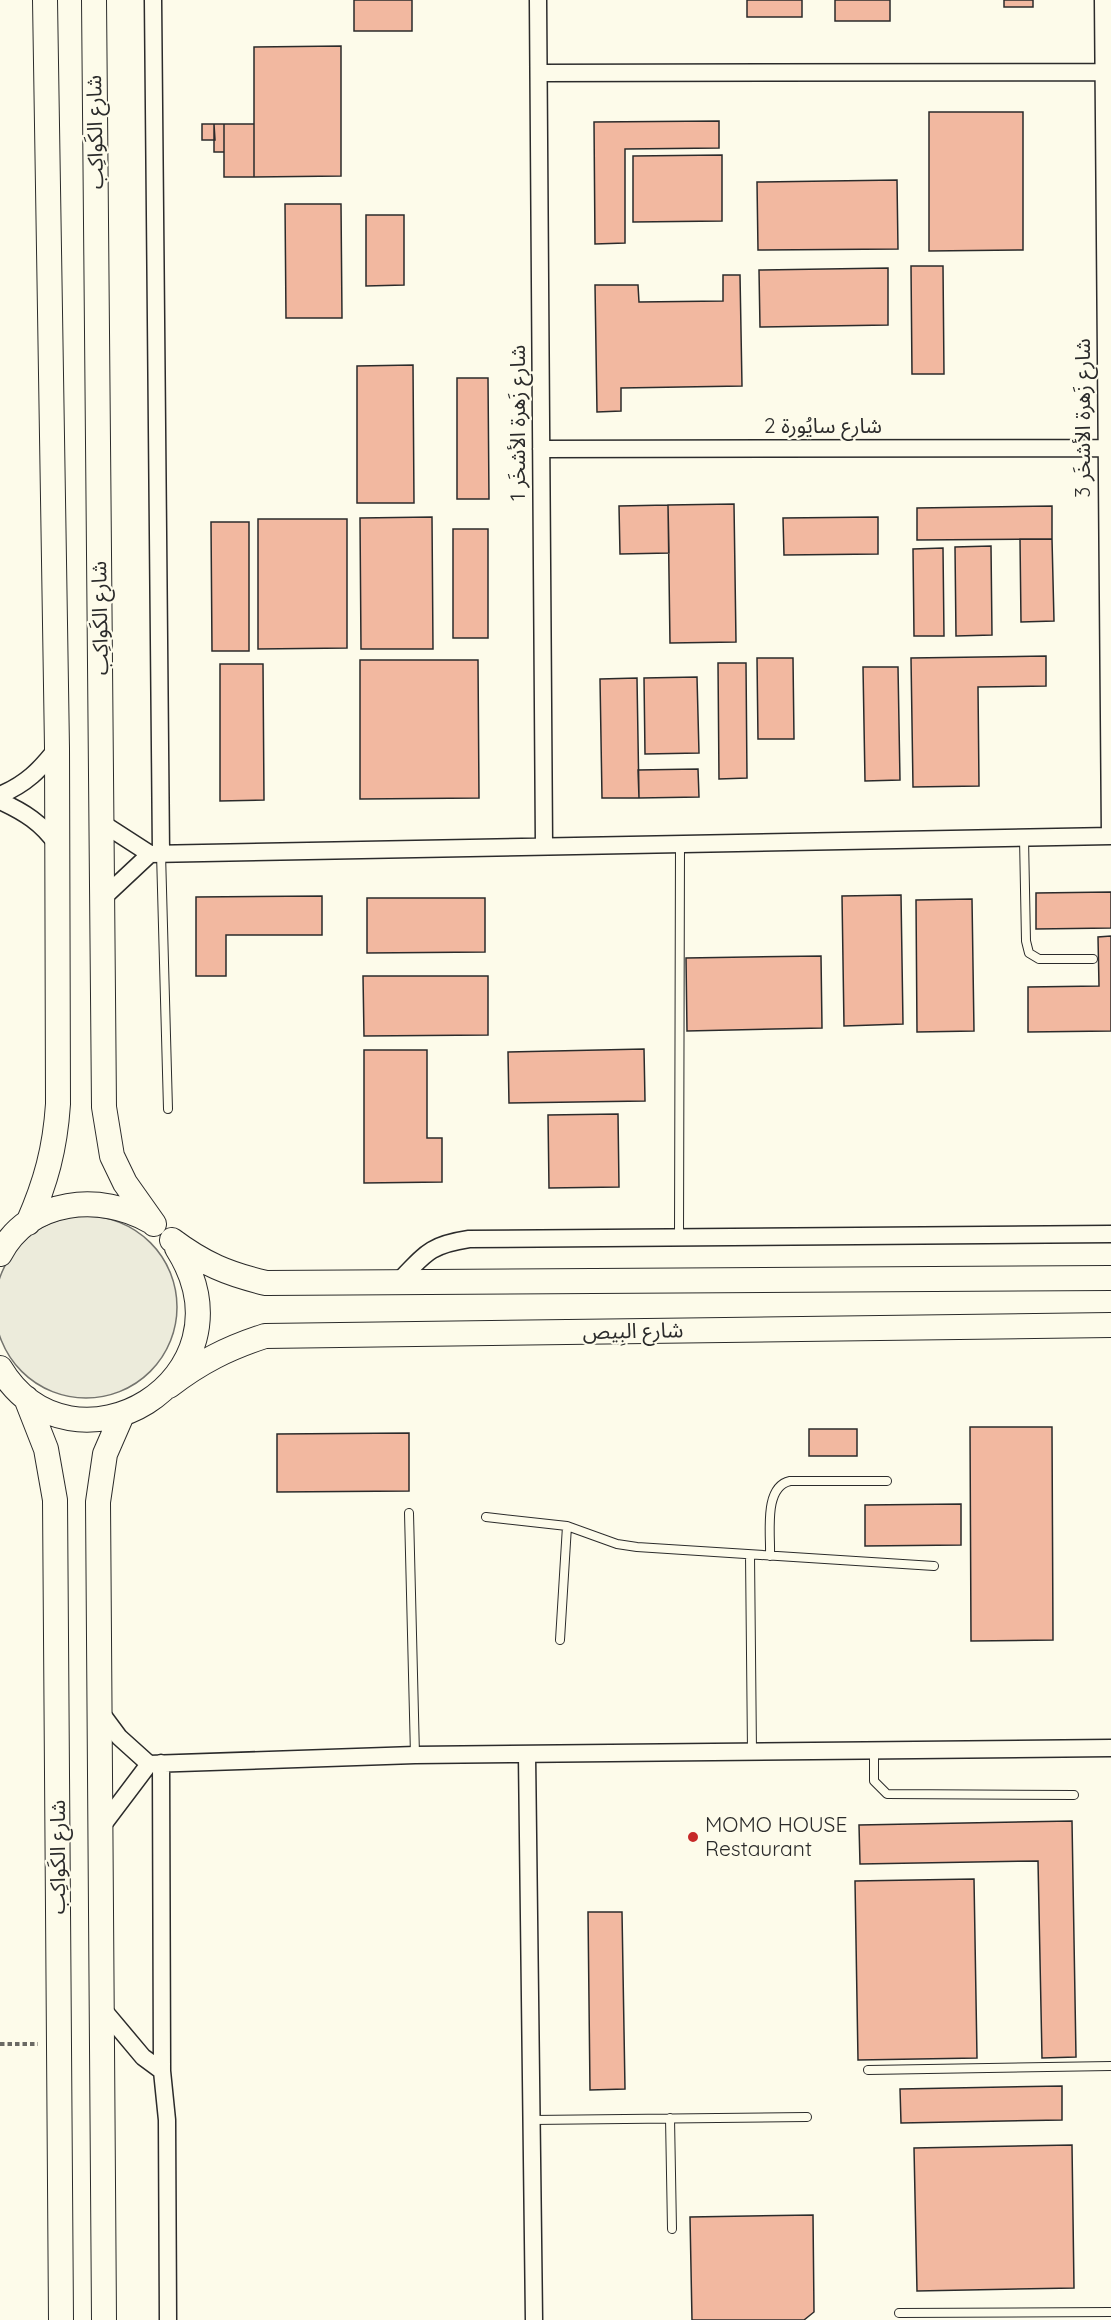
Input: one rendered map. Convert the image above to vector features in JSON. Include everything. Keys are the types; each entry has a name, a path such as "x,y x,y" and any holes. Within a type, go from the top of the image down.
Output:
{"street":[{"path":"27,1224 45,1185 55,1143 57,1123 57,748 45,0"},
{"name":"شارع الكَواكِب","path":"94,0 104,1107 112,1156 125,1183 154,1224"},
{"path":"103,898 156,853 153,0"},
{"name":"شارع زَهرة الأشخَر 1","path":"538,0 544,846"},
{"name":"شارع زَهرة الأشخَر 3","path":"1103,0 1111,836"},
{"path":"539,73 1103,72"},
{"name":"شارع سايُورة 2","path":"541,448 1106,448"},
{"path":"0,795 22,786 39,772 57,748"},
{"path":"0,801 23,812 45,827 58,847"},
{"path":"102,823 156,853 1111,836"},
{"path":"1,1251 27,1224 51,1211 78,1204 105,1204 131,1210 154,1224 196,1258 229,1274 266,1283 1111,1278"},
{"path":"398,1282 429,1249 447,1242 469,1239 1111,1234"},
{"path":"169,1386 187,1360 197,1330 198,1298 189,1267 172,1240"},
{"name":"شارع البِيص","path":"26,1398 48,1411 72,1418 97,1419 122,1415 147,1404 199,1363 219,1352 265,1336 1111,1325"},
{"path":"2,1374 26,1398"},
{"name":"شارع الكَواكِب","path":"26,1398 46,1449 55,1500 62,2320"},
{"name":"شارع الكَواكِب","path":"104,2320 101,2007 103,1826 99,1710 98,1502 105,1454 122,1415"},
{"path":"99,1710 119,1737 155,1763 415,1755 1111,1748"},
{"path":"527,1755 534,2320"},
{"path":"103,1826 155,1763"},
{"path":"155,1763 162,2071 167,2120 168,2320"},
{"path":"101,2007 143,2056 162,2071"}],"lane":[{"path":"1024,838 1026,941 1029,952 1045,959 1093,959"},
{"path":"679,1237 680,843"},
{"path":"156,853 168,1109"},
{"path":"770,1556 772,1496 778,1485 790,1481 887,1481"},
{"path":"409,1513 415,1755"},
{"path":"486,1517 567,1526 617,1544 934,1566"},
{"path":"560,1640 567,1526"},
{"path":"750,1555 752,1753"},
{"path":"874,1752 874,1781 877,1787 887,1794 1074,1795"},
{"path":"868,2070 1111,2066"},
{"path":"532,2120 807,2117"},
{"path":"670,2118 672,2229"},
{"path":"900,2313 1111,2312"}],"path":[{"path":"0,2044 59,2044"}],"shaded area":[{"path":"86,1216 121,1223 150,1243 170,1272 177,1307 170,1342 150,1371 121,1391 86,1398 51,1391 22,1371 2,1342 -5,1307 2,1272 22,1243 51,1223"}],"building":[{"path":"354,0 412,0 412,31 354,31"},
{"path":"747,0 802,0 802,17 747,17"},
{"path":"835,0 890,0 890,21 835,21"},
{"path":"1004,0 1033,0 1033,7 1004,7"},
{"path":"341,46 341,176 254,177 254,47"},
{"path":"929,112 1023,112 1023,250 929,251"},
{"path":"719,121 719,148 625,149 625,243 595,244 594,122"},
{"path":"202,124 214,124 215,140 202,140"},
{"path":"214,124 224,124 224,152 214,152"},
{"path":"224,124 254,124 254,177 224,177"},
{"path":"722,155 722,221 633,222 633,156"},
{"path":"897,180 898,249 758,250 757,182"},
{"path":"285,204 341,204 342,318 286,318"},
{"path":"366,215 404,215 404,285 366,286"},
{"path":"911,266 943,266 944,374 912,374"},
{"path":"888,268 888,325 760,327 759,270"},
{"path":"723,275 740,275 742,386 621,388 621,411 597,412 595,285 638,285 639,302 723,301"},
{"path":"413,365 414,503 357,503 357,366"},
{"path":"457,378 488,378 489,499 457,499"},
{"path":"734,504 736,642 670,643 668,505"},
{"path":"668,505 669,553 620,554 619,506"},
{"path":"1052,506 1052,539 917,540 917,508"},
{"path":"432,517 433,649 361,649 360,518"},
{"path":"878,517 878,554 784,555 783,518"},
{"path":"258,519 347,519 347,648 258,649"},
{"path":"211,522 249,522 249,651 212,651"},
{"path":"453,529 488,529 488,638 453,638"},
{"path":"1020,539 1052,539 1054,621 1021,622"},
{"path":"991,546 992,635 956,636 955,547"},
{"path":"943,548 944,636 914,636 913,549"},
{"path":"1046,656 1046,686 978,687 979,786 913,787 911,658"},
{"path":"757,658 793,658 794,739 758,739"},
{"path":"360,660 478,660 479,798 360,799"},
{"path":"718,663 746,663 747,778 719,779"},
{"path":"220,664 263,664 264,800 220,801"},
{"path":"863,667 898,667 900,780 865,781"},
{"path":"697,677 699,753 645,754 644,678"},
{"path":"637,678 639,798 602,798 600,679"},
{"path":"698,769 699,797 639,798 638,770"},
{"path":"1111,892 1111,928 1036,929 1036,893"},
{"path":"901,895 903,1024 844,1026 842,896"},
{"path":"322,896 322,935 226,935 226,976 196,976 196,897"},
{"path":"367,898 485,898 485,952 367,953"},
{"path":"972,899 974,1031 917,1032 916,900"},
{"path":"1111,936 1111,1031 1028,1032 1028,987 1099,986 1098,937"},
{"path":"821,956 822,1028 687,1031 686,958"},
{"path":"363,976 488,976 488,1035 364,1036"},
{"path":"644,1049 645,1101 509,1103 508,1052"},
{"path":"364,1050 427,1050 427,1138 442,1138 442,1182 364,1183"},
{"path":"618,1114 619,1187 549,1188 548,1115"},
{"path":"970,1427 1052,1427 1053,1640 971,1641"},
{"path":"809,1429 857,1429 857,1456 809,1456"},
{"path":"409,1433 409,1491 277,1492 277,1434"},
{"path":"961,1504 961,1545 865,1546 865,1505"},
{"path":"1072,1821 1076,2057 1042,2058 1038,1861 860,1864 859,1825"},
{"path":"974,1879 977,2058 858,2060 855,1881"},
{"path":"588,1912 622,1912 625,2089 590,2090"},
{"path":"1062,2086 1062,2120 901,2123 900,2089"},
{"path":"1072,2145 1074,2288 917,2291 914,2148"},
{"path":"813,2215 814,2312 804,2320 692,2320 690,2217"}],"place":[{"name":"MOMO HOUSE Restaurant","path":"693,1837"}]}
